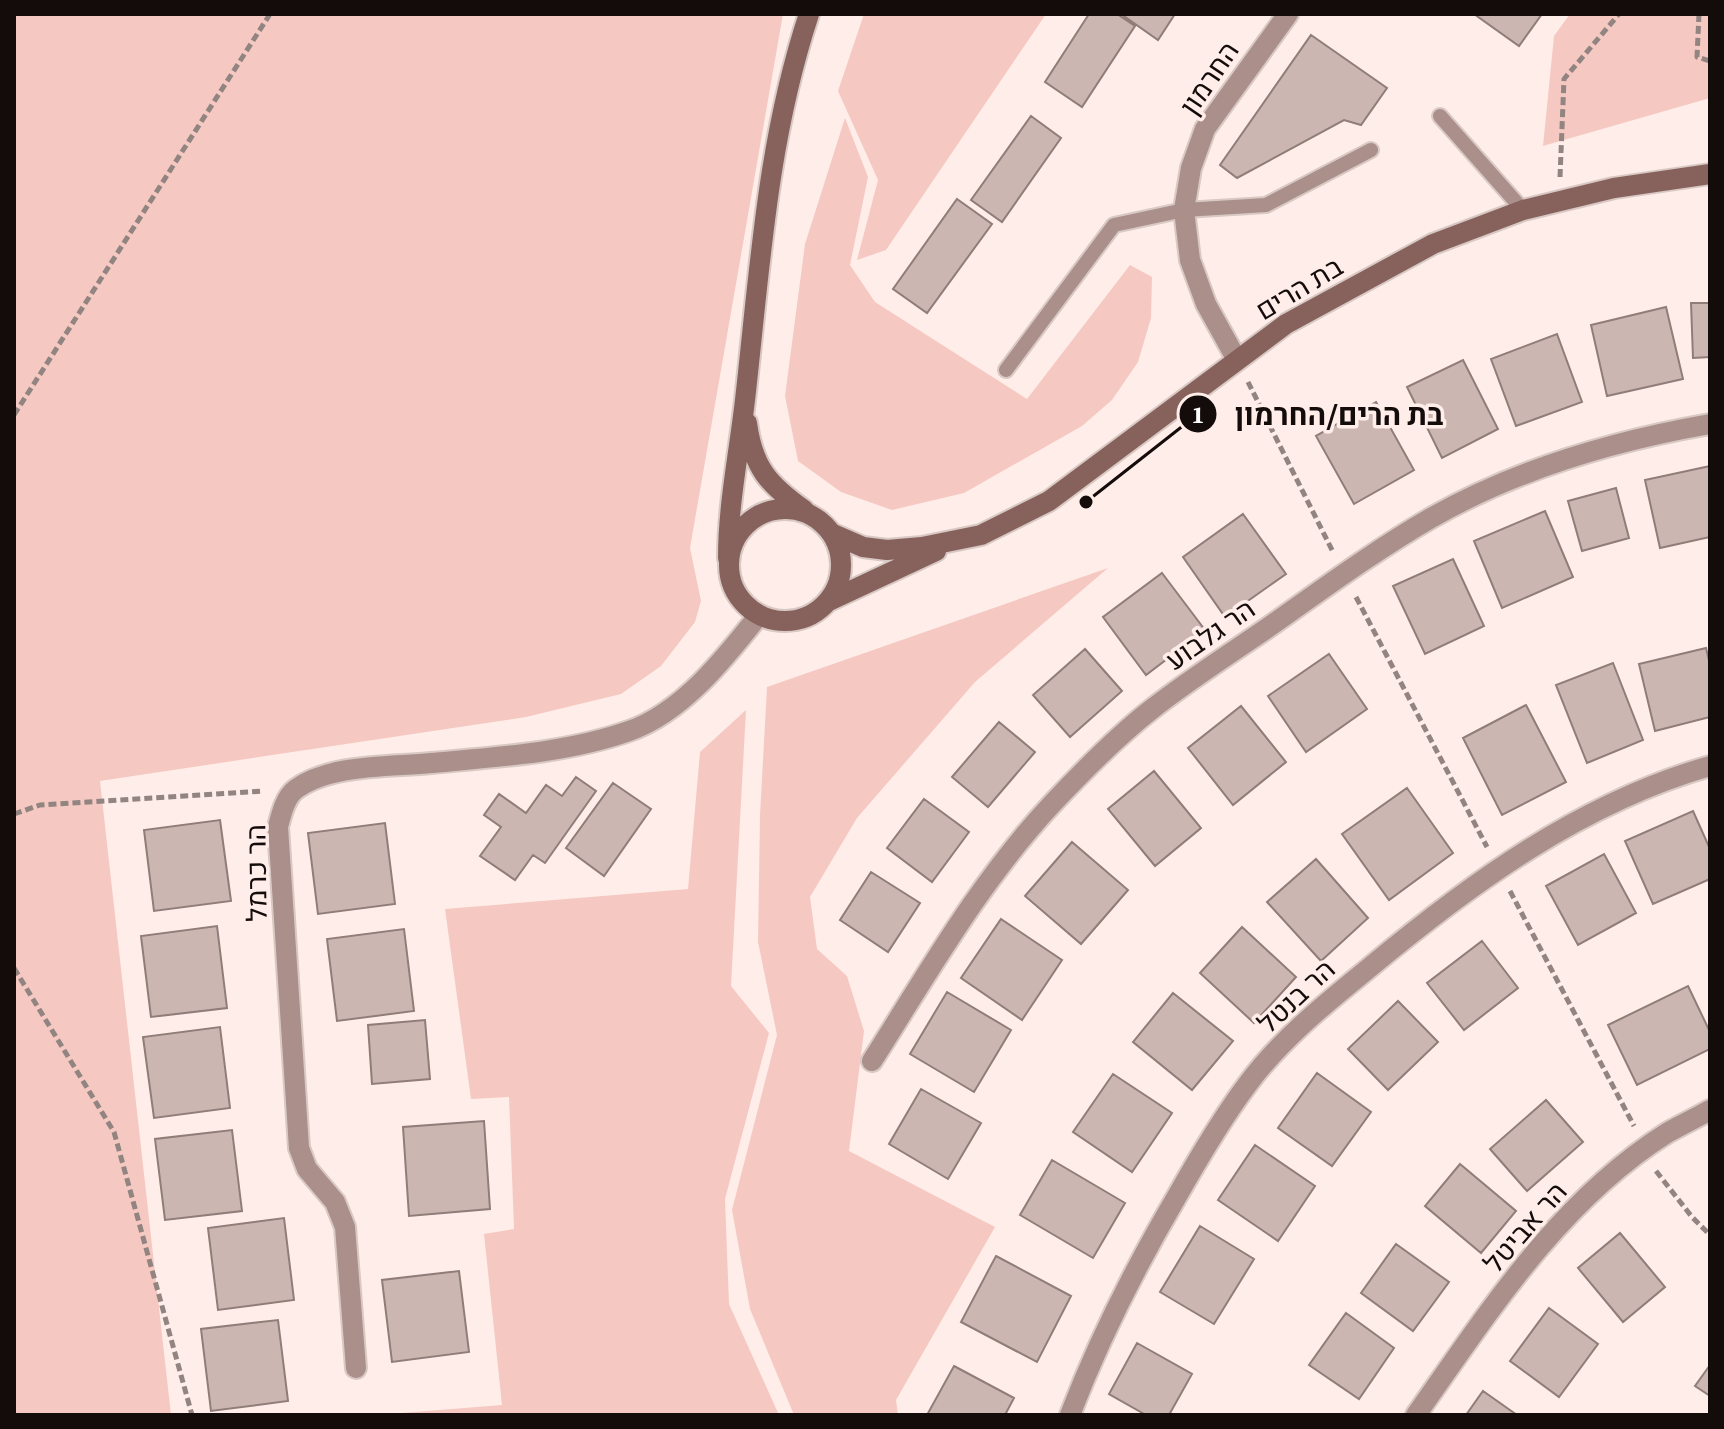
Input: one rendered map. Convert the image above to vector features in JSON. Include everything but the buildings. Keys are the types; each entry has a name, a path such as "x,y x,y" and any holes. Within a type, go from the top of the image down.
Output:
{"street":[{"path":"745,401 749,440 772,486 822,521 833,534 840,551 842,567 838,585 829,601 816,613 800,620 782,622 759,615 737,596 730,579 728,527 772,158 809,14"},
{"name":"החרמון","path":"1237,360 1206,304 1190,260 1184,210 1191,168 1205,129 1288,14"},
{"name":"בת הרים","path":"833,534 863,547 887,550 981,535 1049,501 1286,324 1433,244 1523,210 1614,188 1710,174"},
{"name":"הר גלבוע","path":"872,1061 1002,862 1051,805 1152,709 1344,575 1432,518 1506,482 1572,456 1644,436 1710,424"},
{"path":"728,558 732,543 742,528 756,516 773,509 790,508 807,513"},
{"name":"בת הרים","path":"829,601 958,541"},
{"name":"הר כרמל","path":"356,1368 345,1227 335,1202 307,1169 299,1148 278,827 282,810 293,791 330,772 509,756 631,731 665,712 705,679 759,615"},
{"name":"הר בנטל","path":"1070,1415 1111,1317 1202,1152 1248,1083 1301,1026 1430,916 1498,868 1570,824 1629,794 1710,766"},
{"name":"הר אביטל","path":"1416,1415 1526,1264 1578,1205 1667,1133 1710,1110"}],"lane":[{"path":"1440,116 1523,210"},
{"path":"1006,370 1114,225 1184,210 1266,205 1371,150"}],"path":[{"path":"14,415 270,14"},
{"path":"1559,202 1564,79 1619,14"},
{"path":"1699,14 1697,57 1710,61"},
{"path":"1237,360 1344,575 1651,1165 1710,1235"},
{"path":"14,814 40,805 293,791"},
{"path":"14,968 114,1132 192,1415"}],"shaded area":[{"path":"14,14 783,14 690,548 701,601 695,622 661,666 621,694 526,717 100,781 171,1415 14,1415"},
{"path":"864,14 1046,14 886,250 857,260 878,180 838,91"},
{"path":"1570,14 1710,14 1710,98 1543,146 1554,36"},
{"path":"845,118 868,177 850,265 875,302 1027,399 1130,265 1152,277 1151,318 1138,362 1112,400 1082,426 964,493 892,510 841,492 798,461 785,396 805,244"},
{"path":"1108,568 975,682 857,818 810,897 817,949 847,976 864,1031 849,1151 995,1227 896,1400 898,1415 794,1415 750,1309 732,1210 777,1035 758,942 760,815 767,687"},
{"path":"746,710 731,986 769,1033 725,1199 729,1304 779,1415 376,1415 502,1405 484,1234 514,1229 509,1097 471,1099 445,909 688,889 700,752"}],"place":[{"name":"בת הרים/החרמון","path":"1086,502"}]}
